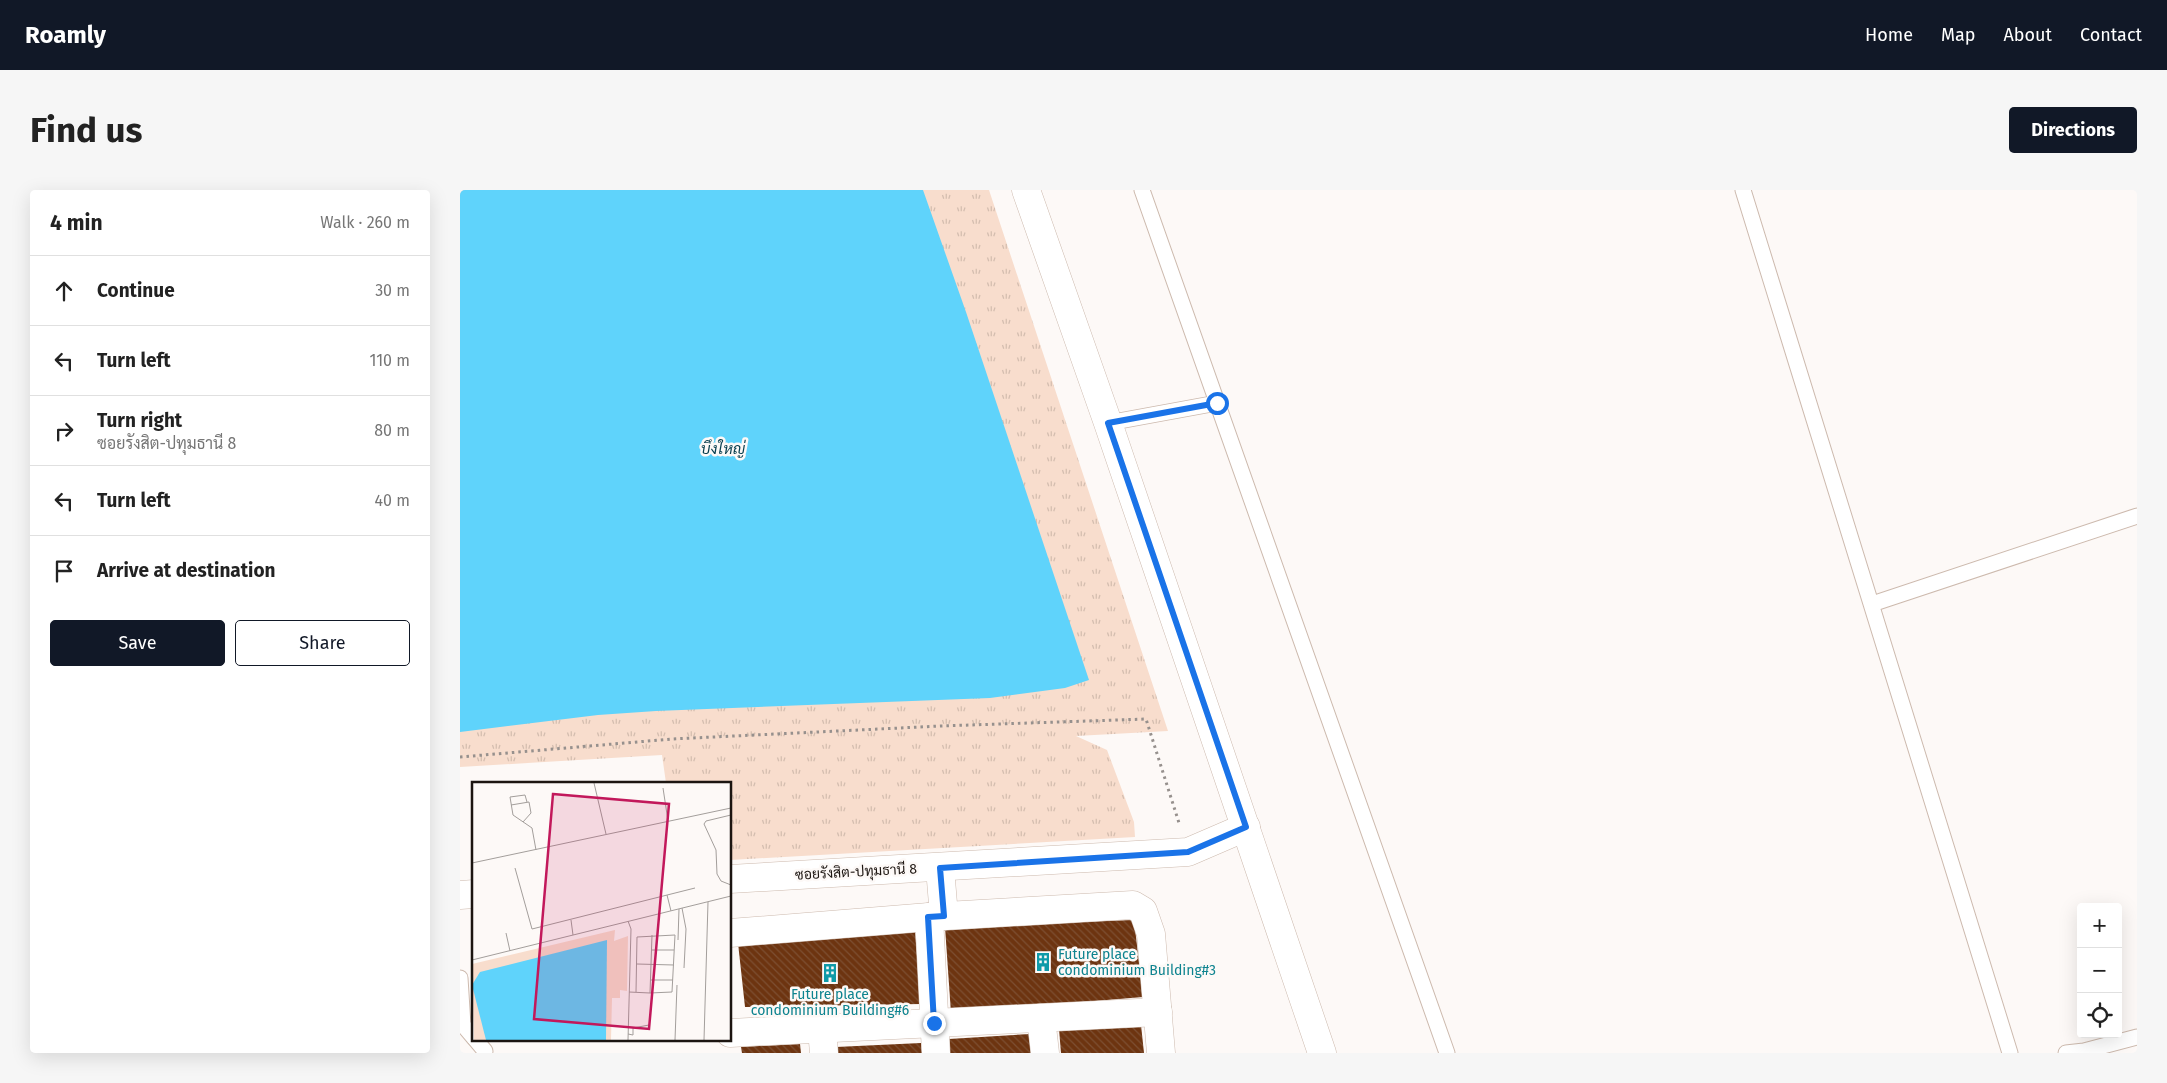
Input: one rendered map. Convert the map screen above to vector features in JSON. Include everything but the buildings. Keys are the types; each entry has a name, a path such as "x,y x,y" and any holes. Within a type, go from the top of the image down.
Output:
{"street":[{"path":"1026,190 1108,423 1322,1053"},
{"name":"ซอยรังสิต-ปทุมธานี 8","path":"731,879 1188,852 1246,827"},
{"path":"936,1053 934,1023 936,917 940,868"},
{"path":"731,933 936,917 1133,905 1143,911 1151,934 1161,1053"},
{"path":"731,1033 823,1041 934,1023 1158,1012"},
{"path":"1041,1018 1045,1053"},
{"path":"727,1040 728,1053"}],"lane":[{"path":"1142,190 1447,1053"},
{"path":"1743,190 2010,1053"},
{"path":"1108,423 1217,403"},
{"path":"1872,604 2137,516"},
{"path":"460,978 463,1025 472,1036"},
{"path":"2066,1053 2084,1051 2137,1037"},
{"path":"475,1040 485,1052"}],"path":[{"path":"460,757 672,739 941,726 1146,719 1188,852"}],"green space":[{"name":"บึงใหญ่","path":"460,190 989,190 1168,731 1076,736 1107,750 1134,822 1135,837 731,860 731,782 666,782 662,755 460,767"}],"water":[{"name":"บึงใหญ่","path":"460,190 923,190 966,312 1089,680 1065,688 990,698 656,711 598,715 460,732"}],"place":[{"name":"Future place condominium Building#3","path":"1043,962"},
{"name":"Future place condominium Building#6","path":"830,973"}],"route":[{"path":"934,1023 928,917 944,916 940,868 1188,852 1246,827 1108,423 1217,403"}]}
